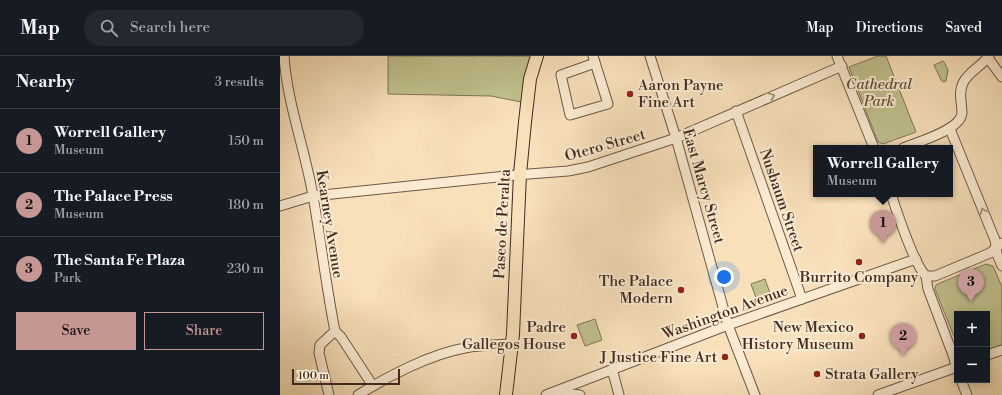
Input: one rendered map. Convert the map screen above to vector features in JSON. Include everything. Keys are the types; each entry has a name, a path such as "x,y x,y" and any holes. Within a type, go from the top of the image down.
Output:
{"main road":[{"name":"Paseo de Peralta","path":"506,395 512,344 520,174 528,90 537,56"}],"street":[{"name":"Kearney Avenue","path":"284,56 286,79 313,196 328,301 335,331 341,337 373,386"},
{"name":"East Marcy Street","path":"650,56 676,138 728,325 755,395"},
{"path":"837,56 873,145"},
{"path":"910,145 950,129 958,122 962,115 960,93 964,81 988,57 1002,77"},
{"path":"594,60 608,104 570,115 561,75 594,60"},
{"name":"Otero Street","path":"280,206 313,196 520,174 568,171 588,167 676,138 842,66"},
{"name":"Nusbaum Street","path":"736,111 802,299"},
{"path":"950,129 995,240 999,245 1002,266"},
{"path":"892,197 916,259 923,274 926,276 928,289 954,358"},
{"path":"926,276 935,276 986,255 999,245"},
{"name":"Washington Avenue","path":"550,394 728,325 916,259"},
{"path":"329,395 319,353 320,345 335,331"},
{"path":"358,395 418,363 450,352 465,348 512,344"},
{"path":"990,354 1002,350"},
{"path":"612,369 619,395"},
{"path":"878,395 954,369"},
{"path":"962,383 967,395"},
{"path":"550,394 580,395"}],"green space":[{"path":"388,56 531,56 526,71 521,102 491,96 388,94"},
{"name":"Cathedral Park","path":"878,56 886,56 916,132 883,144 878,142 849,67"},
{"path":"943,61 948,70 946,81 943,82 934,65"},
{"path":"986,264 993,266 1002,287 1002,346 990,350 990,311 954,311 954,336 935,289 936,285"},
{"path":"765,279 770,293 756,298 751,284"},
{"path":"595,319 602,340 585,346 577,325"}],"place":[{"name":"Aaron Payne Fine Art","path":"630,94"},
{"name":"Worrell Gallery","path":"883,243"},
{"name":"Burrito Company","path":"859,262"},
{"name":"The Palace Modern","path":"681,290"},
{"name":"The Santa Fe Plaza","path":"971,302"},
{"name":"Padre Gallegos House","path":"574,336"},
{"name":"New Mexico History Museum","path":"862,336"},
{"name":"The Palace Press","path":"903,356"},
{"name":"J Justice Fine Art","path":"725,357"},
{"name":"Strata Gallery","path":"817,374"}]}
